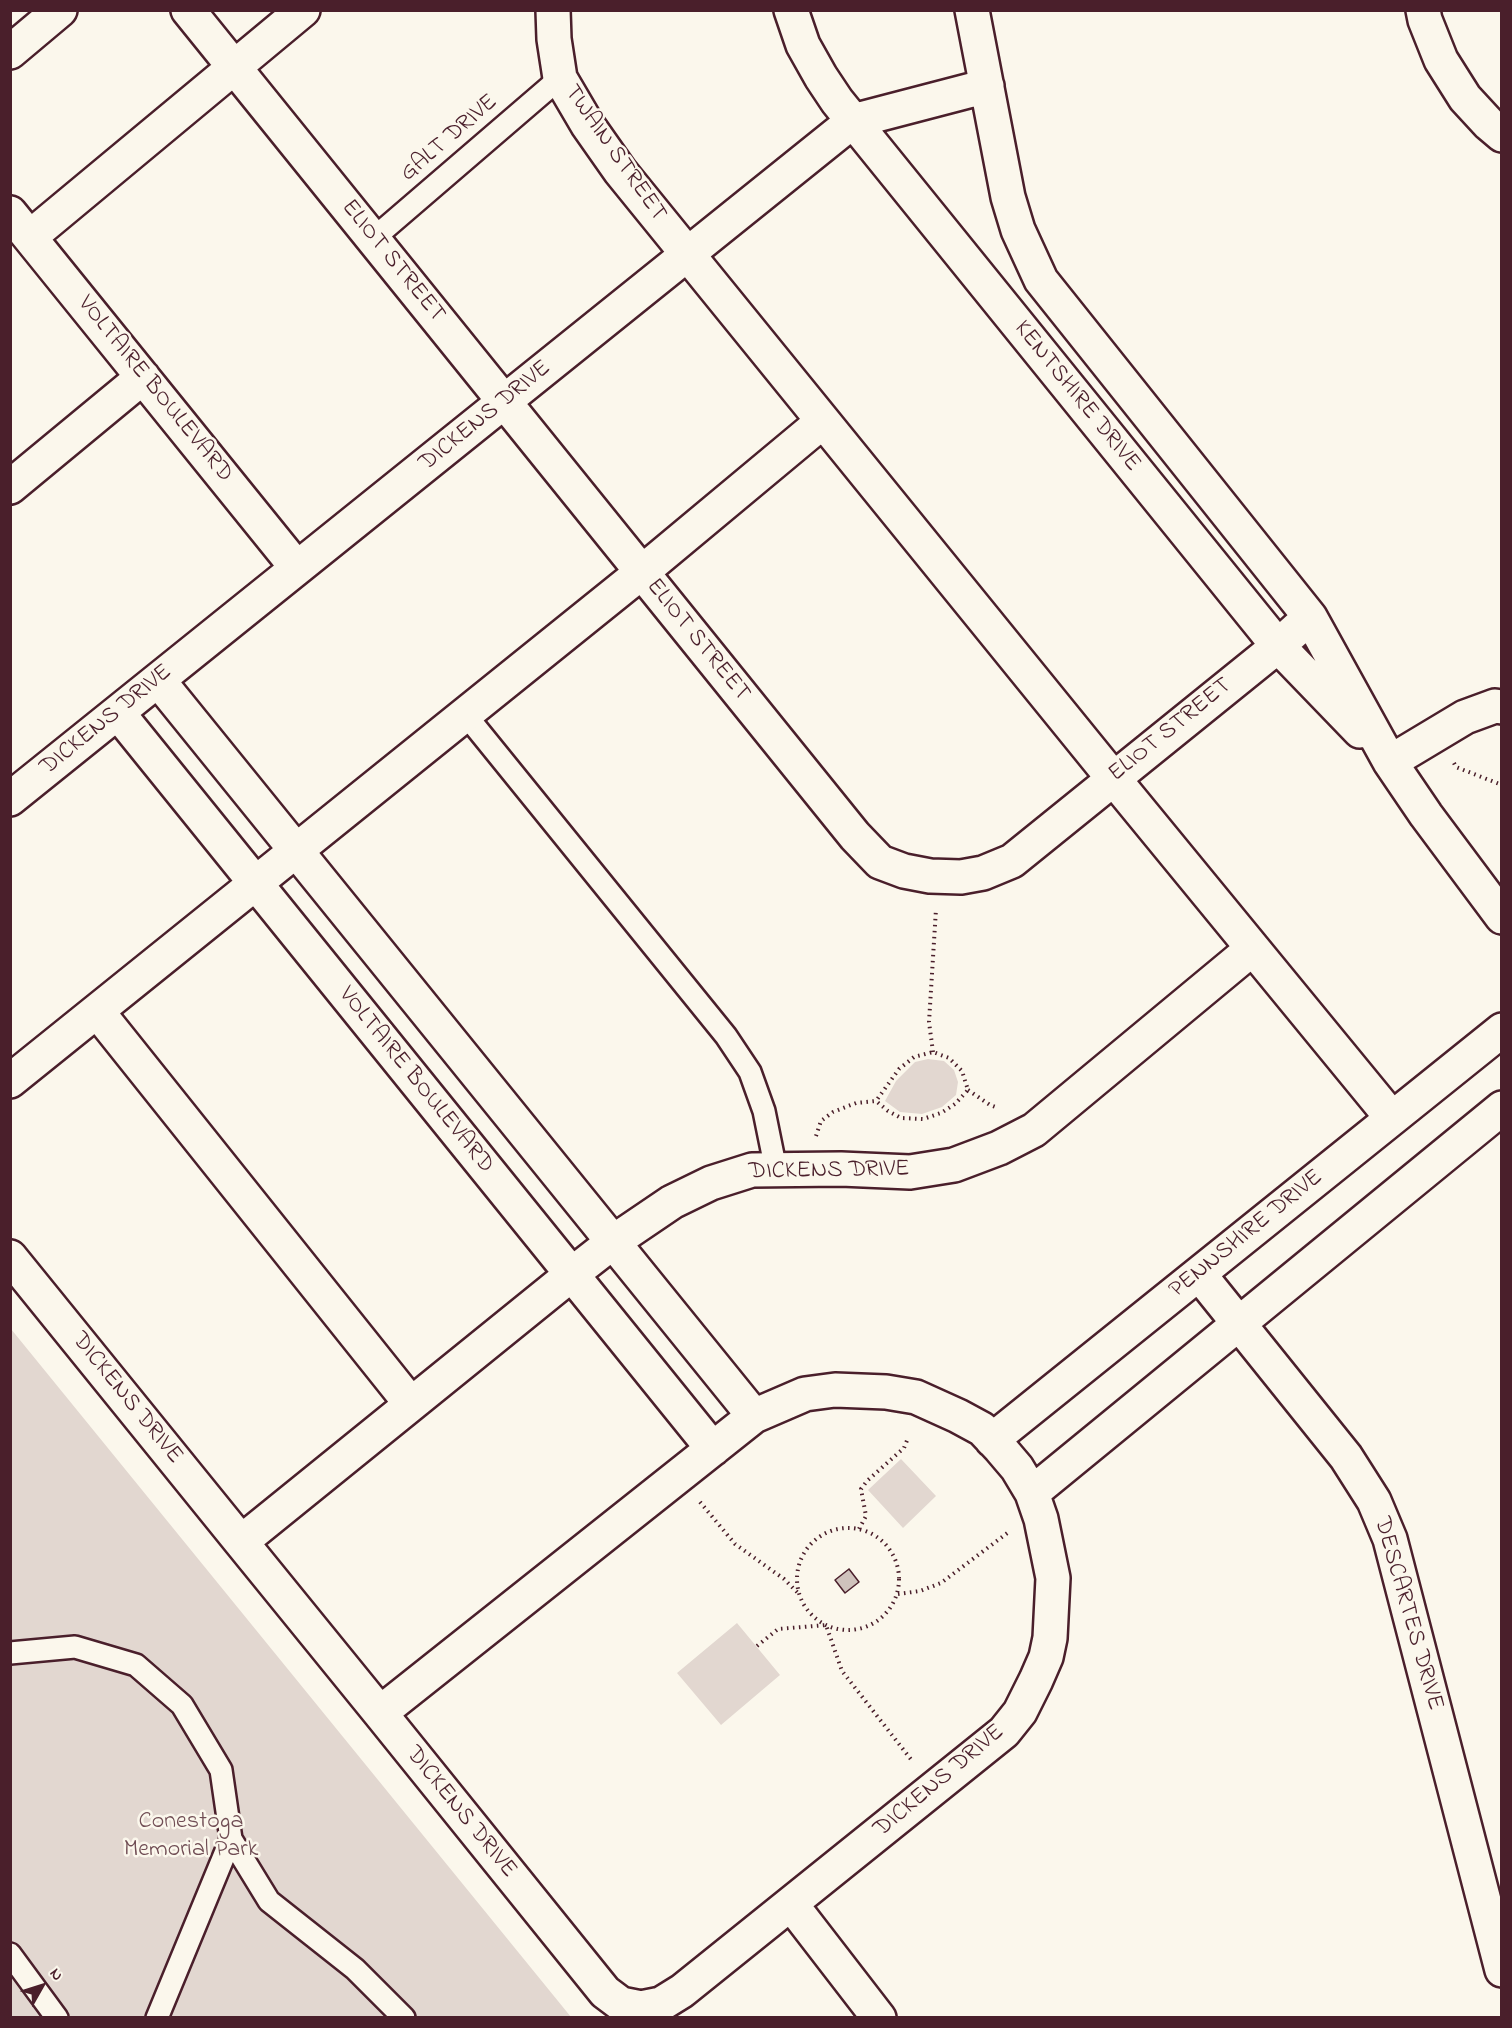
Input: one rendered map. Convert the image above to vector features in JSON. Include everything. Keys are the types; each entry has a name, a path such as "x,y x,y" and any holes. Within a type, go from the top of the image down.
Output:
{"street":[{"path":"10,52 60,10"},
{"name":"ELIOT STREET","path":"189,10 504,402 861,842 880,862 904,871 939,877 961,877 983,873 1012,861 1278,646 1310,617"},
{"path":"20,225 235,68 303,10"},
{"name":"TWAIN STREET","path":"553,10 554,39 560,78 587,124 621,171 822,422 1392,1118"},
{"name":"KENTSHIRE DRIVE","path":"791,10 803,45 821,77 853,121 1278,646 1390,762"},
{"name":"KENTSHIRE DRIVE","path":"972,10 1008,197 1018,230 1041,280 1310,617 1390,762 1426,815 1502,917"},
{"path":"1423,10 1441,60 1466,98 1502,135"},
{"name":"DICKENS DRIVE","path":"10,799 853,121 987,86"},
{"name":"VOLTAIRE BOULEVARD","path":"20,225 297,568"},
{"path":"10,487 143,377"},
{"path":"10,1081 642,572 822,422"},
{"path":"158,680 754,1416"},
{"path":"1390,762 1465,717 1495,706 1502,707"},
{"name":"VOLTAIRE BOULEVARD","path":"118,713 713,1449"},
{"name":"DICKENS DRIVE","path":"241,1542 572,1274 613,1242 672,1202 711,1183 752,1170 818,1169 910,1172 954,1165 999,1148 1034,1130 1252,949"},
{"path":"97,1011 411,1404"},
{"name":"PENNSHIRE DRIVE","path":"992,1440 1502,1030"},
{"path":"1036,1506 1239,1323 1502,1108"},
{"name":"DICKENS DRIVE","path":"10,1257 605,1992 621,2004 641,2008 661,2004 682,1991 1004,1732 1020,1712 1046,1657 1050,1638 1053,1578 1036,1506 1017,1468 982,1429 938,1406 916,1397 886,1392 835,1390 805,1395 754,1416 380,1713"},
{"name":"DESCARTES DRIVE","path":"1199,1274 1346,1457 1374,1501 1390,1539 1502,1971"},
{"path":"791,1904 879,2018"}],"lane":[{"name":"GALT DRIVE","path":"374,238 560,78"},
{"path":"465,714 718,1027 750,1072 764,1111 776,1170"},
{"path":"10,1653 75,1647 136,1665 182,1705 221,1770 231,1839 269,1901 355,1969 404,2018"},
{"path":"157,2018 231,1839"},
{"path":"10,1954 57,2018"}],"path":[{"path":"1435,735 1456,767 1502,785"},
{"path":"933,1052 928,1022 939,877"},
{"path":"818,1169 816,1135 821,1121 833,1112 856,1103 876,1101 901,1118 924,1119 941,1113 955,1104 968,1090 962,1071 949,1058 933,1052 914,1058 899,1069 876,1101"},
{"path":"859,1529 866,1516 861,1489 904,1448 908,1438"},
{"path":"680,1475 708,1514 735,1544 784,1579 799,1594 807,1610 818,1621 826,1625 849,1631 865,1628 879,1621 891,1609 898,1594 900,1578 897,1562 888,1547 875,1535 859,1529 841,1528 824,1534 810,1545 801,1559 797,1576 799,1594"},
{"path":"898,1594 920,1591 941,1583 1007,1533 1036,1506"},
{"path":"826,1625 842,1671 934,1788"},
{"path":"757,1646 778,1629 826,1625"}],"green space":[{"path":"928,1059 944,1061 954,1070 958,1082 956,1095 942,1107 922,1114 900,1112 885,1101 896,1081 915,1062"},
{"name":"Conestoga Memorial Park","path":"11,1329 571,2017 11,2017"},
{"path":"901,1459 936,1496 903,1528 868,1490"},
{"path":"737,1623 780,1675 721,1725 677,1673"}],"building":[{"path":"849,1569 859,1582 845,1593 835,1580"}]}
